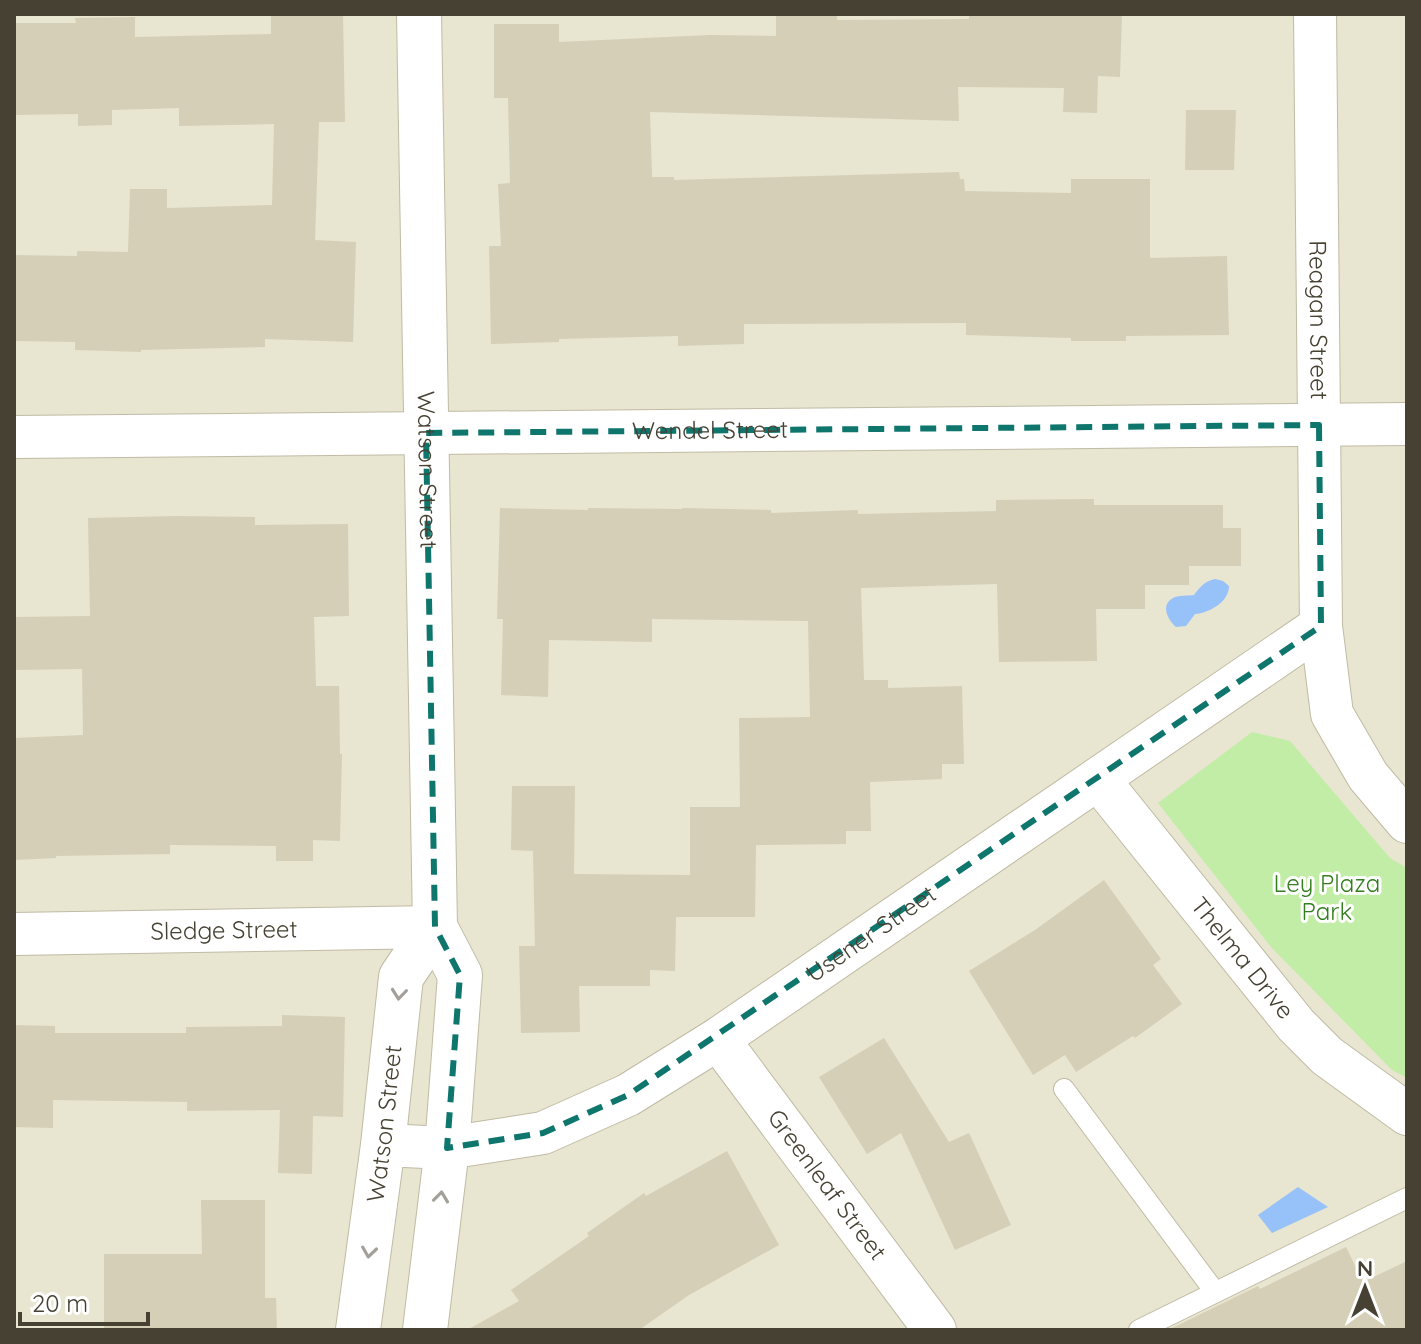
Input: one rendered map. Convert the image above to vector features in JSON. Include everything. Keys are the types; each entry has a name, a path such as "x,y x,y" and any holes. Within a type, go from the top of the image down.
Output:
{"street":[{"name":"Watson Street","path":"419,14 435,927 460,975 447,1148 425,1330"},
{"name":"Reagan Street","path":"1315,14 1321,626 1332,714 1368,776 1407,822"},
{"name":"Wendel Street","path":"14,437 1407,424"},
{"name":"Usener Street","path":"383,1145 447,1148 543,1133 628,1095 718,1039 1321,626"},
{"name":"Thelma Drive","path":"1098,779 1296,1025 1327,1056 1407,1114"},
{"name":"Watson Street","path":"358,1330 383,1145 401,977 435,927"},
{"name":"Sledge Street","path":"14,934 435,927"},
{"name":"Greenleaf Street","path":"718,1039 935,1330"}],"lane":[{"path":"1064,1089 1215,1292"},
{"path":"1139,1330 1407,1198"}],"highlighted area":[{"path":"1319,425 1321,626 628,1095 543,1133 447,1148 460,975 435,927 426,433"}],"shaded area":[{"path":"14,14 1407,14 1407,1330 14,1330"}],"green space":[{"name":"Ley Plaza Park","path":"1252,732 1290,741 1390,858 1407,868 1407,1078 1392,1070 1271,947 1158,803"}],"water":[{"path":"1215,579 1229,586 1222,602 1195,614 1186,626 1176,627 1167,612 1169,601 1178,596 1194,595 1208,581"},
{"path":"1298,1187 1328,1207 1272,1233 1258,1215"}],"building":[{"path":"271,14 343,14 345,122 319,122 315,240 356,242 353,342 265,339 265,347 141,352 75,350 75,342 14,341 14,255 77,256 77,251 128,252 130,189 167,189 167,208 272,205 274,124 179,126 179,108 112,110 112,125 78,126 78,114 14,115 14,23 76,23 75,18 135,17 135,37 271,34"},
{"path":"776,14 837,14 837,20 1122,14 1120,77 1098,76 1097,113 1063,112 1064,88 958,87 959,121 650,112 652,177 674,177 674,180 959,172 960,179 964,179 965,191 1071,193 1071,179 1150,179 1150,258 1227,256 1229,335 1126,336 1126,341 1071,341 1071,338 966,335 966,323 744,324 744,344 678,346 678,336 491,344 489,246 501,246 498,184 510,183 508,98 494,98 494,24 559,24 559,42 710,35 776,36"},
{"path":"1186,110 1236,110 1234,170 1185,170"},
{"path":"1094,499 1094,505 1223,505 1223,528 1241,528 1241,566 1189,566 1189,585 1145,585 1145,609 1096,609 1097,661 999,662 997,584 861,588 864,680 888,680 888,688 962,686 964,764 942,764 942,779 870,782 871,831 846,831 846,844 756,845 755,917 676,917 675,971 650,970 650,986 579,986 580,1032 521,1033 519,946 535,946 533,851 511,850 512,786 575,786 574,874 690,875 690,807 740,807 739,718 810,717 808,621 652,619 652,642 549,640 548,697 501,695 503,619 497,619 500,508 682,508 771,510 771,513 858,510 858,514 996,511 996,500"},
{"path":"255,517 255,525 348,524 349,616 314,617 316,686 339,686 342,754 340,841 313,840 313,861 276,861 276,846 170,845 170,854 14,860 14,738 83,735 82,669 14,670 14,617 90,616 88,518"},
{"path":"1104,880 1161,959 1153,965 1182,1004 1135,1038 1133,1036 1076,1072 1065,1055 1033,1075 969,971 1035,930"},
{"path":"282,1015 345,1017 343,1117 313,1116 312,1174 278,1173 280,1110 187,1111 187,1102 53,1100 53,1128 14,1127 14,1025 55,1026 55,1033 186,1033 186,1027 282,1026"},
{"path":"884,1038 949,1142 969,1133 1011,1225 955,1250 901,1133 867,1154 819,1077"},
{"path":"727,1151 779,1245 689,1295 639,1330 467,1330 519,1301 511,1290 644,1193 646,1196"},
{"path":"201,1200 265,1200 265,1298 276,1298 277,1330 104,1330 104,1254 202,1254"},
{"path":"1346,1247 1363,1282 1407,1261 1407,1330 1168,1330 1258,1286 1260,1289"}]}
